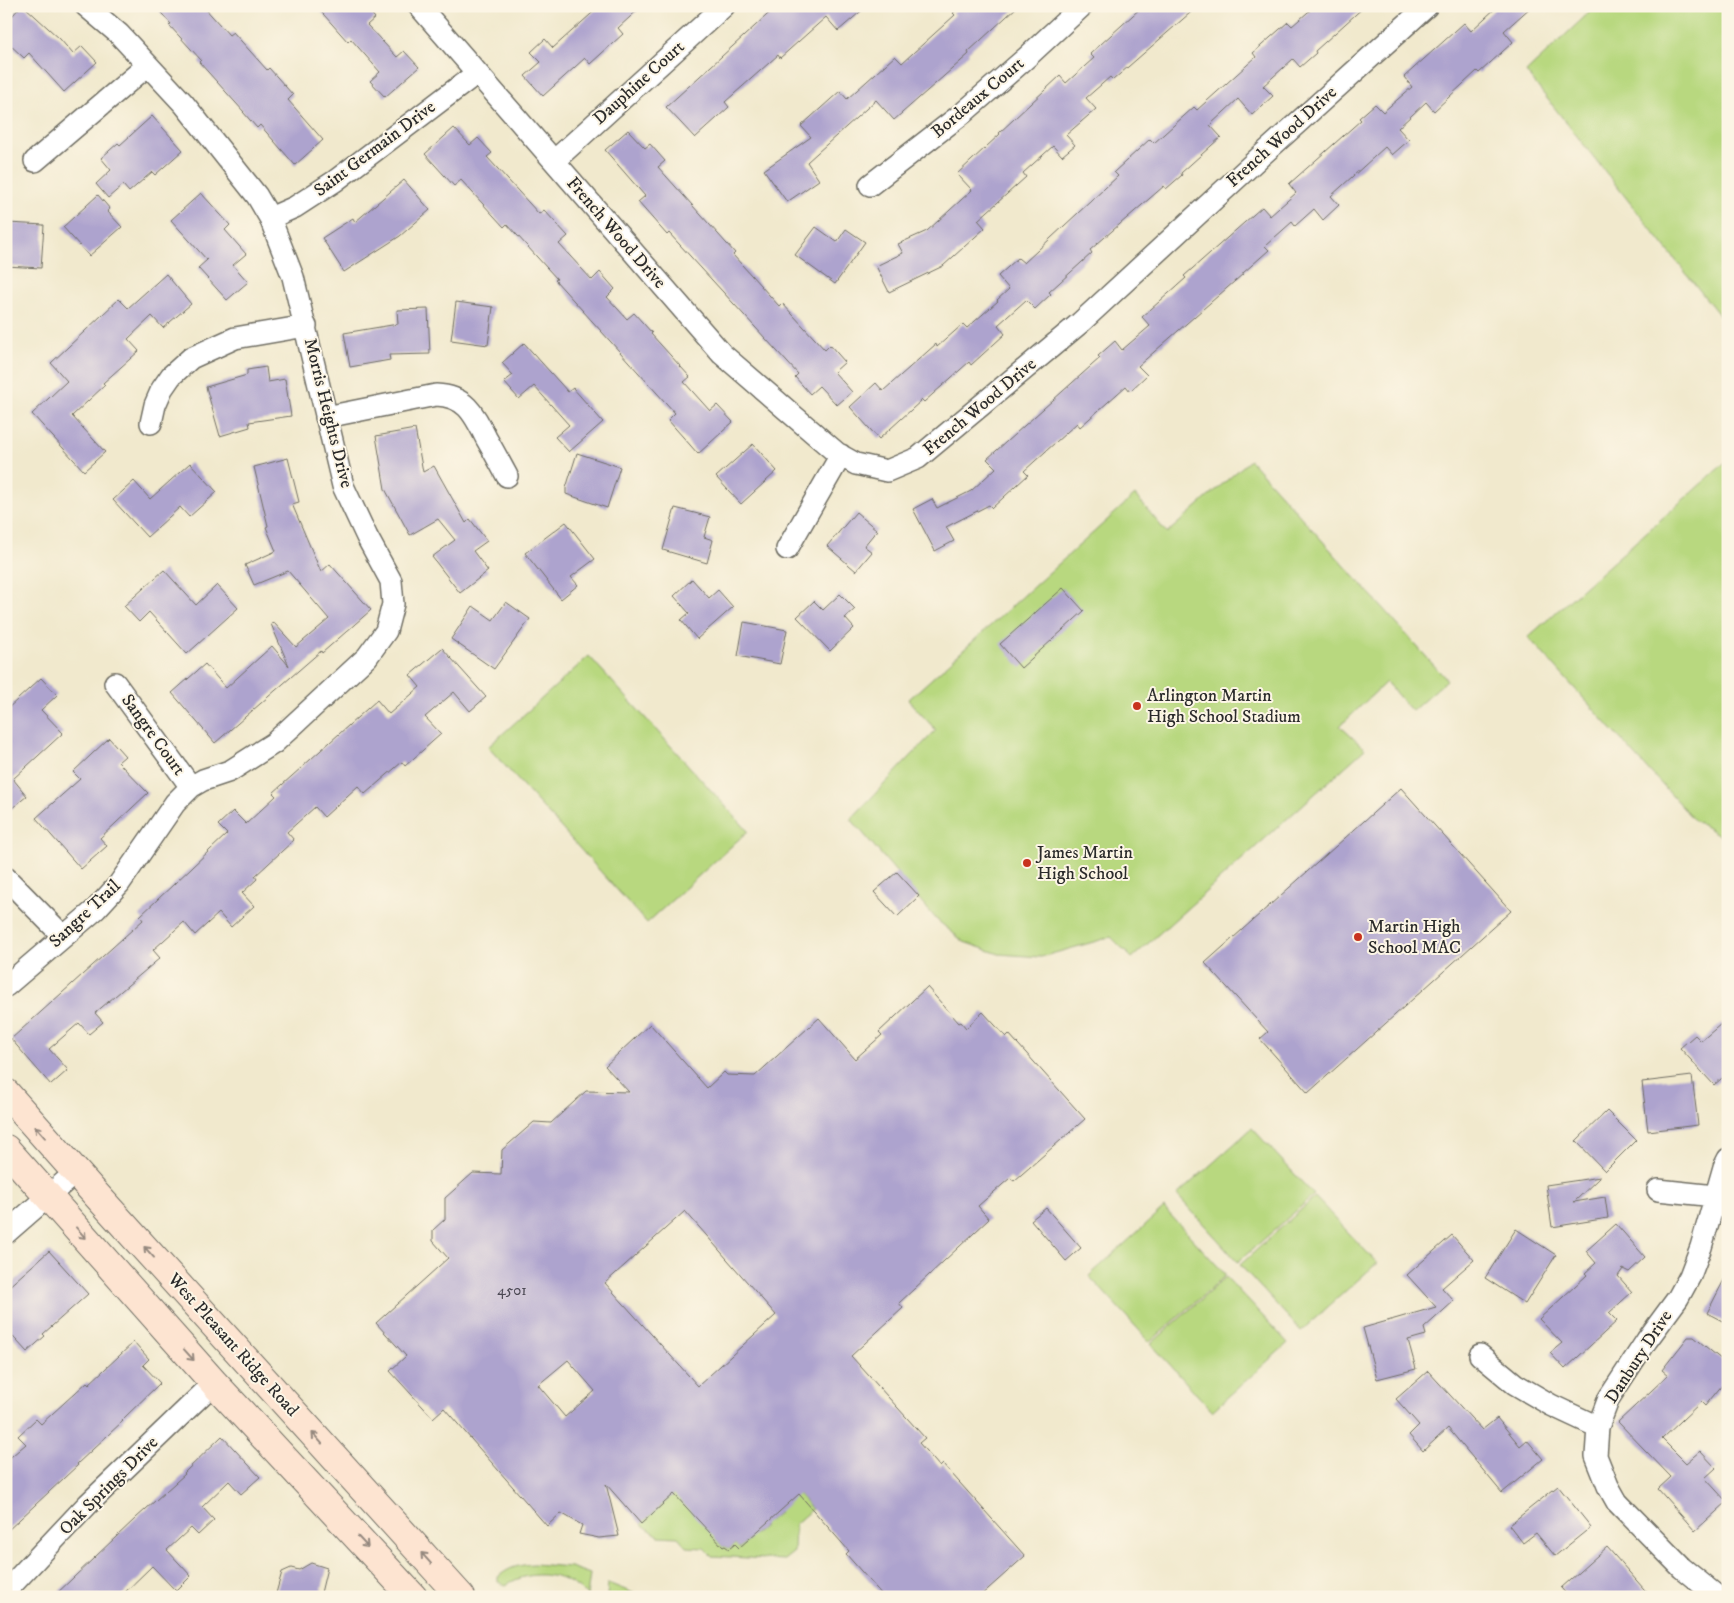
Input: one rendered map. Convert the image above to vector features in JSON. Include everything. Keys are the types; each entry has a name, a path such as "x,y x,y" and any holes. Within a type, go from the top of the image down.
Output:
{"main road":[{"name":"West Pleasant Ridge Road","path":"6,1093 461,1597"},
{"path":"6,1149 214,1383 413,1597"}],"street":[{"name":"Morris Heights Drive","path":"86,6 119,34 184,104 257,196 270,218 293,277 343,486 391,581 393,604 386,631 367,656 274,743 230,771 203,780 191,787"},
{"name":"French Wood Drive","path":"418,6 722,354 841,455 856,464 887,470 918,458 1080,323 1262,155 1428,6"},
{"name":"Dauphine Court","path":"554,161 724,6"},
{"name":"Bordeaux Court","path":"870,185 963,113 1082,6"},
{"path":"35,161 148,65"},
{"name":"Saint Germain Drive","path":"270,218 295,207 336,181 477,73"},
{"path":"151,423 155,405 162,389 171,376 190,358 235,338 306,326"},
{"path":"326,416 436,395 447,396 460,401 473,412 507,476"},
{"path":"787,549 841,455"},
{"name":"Sangre Court","path":"116,682 191,787"},
{"name":"Sangre Trail","path":"6,986 96,909 119,884 175,802 191,787"},
{"path":"6,878 63,936"},
{"name":"Danbury Drive","path":"1718,1597 1682,1568 1617,1502 1608,1486 1596,1456 1598,1427 1609,1398 1647,1340 1678,1298 1690,1276 1701,1247 1715,1196 1728,1159"},
{"path":"6,1233 76,1172"},
{"path":"1658,1190 1715,1196"},
{"path":"1480,1356 1522,1388 1551,1405 1598,1427"},
{"name":"Oak Springs Drive","path":"6,1591 88,1504 214,1383"}],"green space":[{"path":"1596,6 1728,6 1728,326 1526,72"},
{"name":"Arlington Martin High School Stadium","path":"1250,460 1447,680 1412,711 1386,682 1340,726 1365,749 1132,958 1111,937 1041,957 999,954 964,942 937,920 851,819 936,730 908,700 1135,495 1167,533"},
{"path":"1728,460 1728,840 1694,820 1528,637"},
{"path":"589,656 748,831 647,923 488,747"},
{"path":"1252,1128 1314,1195 1238,1262 1177,1195"},
{"path":"1315,1197 1377,1263 1301,1331 1240,1265"},
{"path":"1164,1208 1226,1275 1150,1342 1089,1276"},
{"path":"1226,1277 1288,1343 1212,1411 1151,1344"},
{"path":"764,1455 812,1509 795,1524 794,1552 784,1560 712,1556 704,1548 687,1547 678,1537 659,1536 641,1524 677,1491 723,1547 725,1546 729,1549 735,1544 740,1548 750,1538 747,1535 750,1531 754,1535 765,1525 761,1521 765,1518 769,1521 780,1512 777,1508"},
{"path":"534,1564 570,1567 590,1574 587,1596 570,1582 549,1576 527,1576 506,1585 498,1582 498,1577 510,1569"},
{"path":"608,1583 643,1597 607,1597"}],"building":[{"path":"21,6 24,6 60,39 73,54 82,46 97,62 64,92 29,53 24,58 6,41 6,23"},
{"path":"155,6 203,6 229,35 233,32 267,70 269,68 293,95 288,100 323,140 295,165 260,125 257,128 199,62 201,60 169,25 171,24"},
{"path":"316,6 365,6 375,18 367,25 397,57 404,51 419,67 385,97 370,81 380,72 351,39 348,42"},
{"path":"600,6 642,6 618,28 623,34 590,64 585,58 543,96 525,76 541,62 531,52 545,39 553,48"},
{"path":"777,6 867,6 838,31 826,17 780,58 778,55 725,102 729,107 695,138 666,107"},
{"path":"961,6 1018,6 968,52 969,54 894,120 876,100 807,162 819,180 787,202 764,170 811,137 801,126 840,91 847,99 895,56 902,63 955,15 953,13"},
{"path":"1143,6 1198,6 1113,80 1110,77 1086,98 1096,109 1066,135 1075,145 1062,156 1053,146 1023,173 1026,177 978,220 985,228 943,266 889,292 876,266 903,253 898,244 927,231 972,190 957,174 1060,76 1066,83 1094,58 1090,54"},
{"path":"1315,6 1365,6 1300,67 1293,59 1263,86 1273,96 1252,115 1238,99 1210,125 1221,137 1181,173 1182,175 1166,189 1164,186 1090,250 1092,253 1049,292 1051,294 1035,309 1026,300 998,325 1005,334 971,365 969,362 924,402 922,400 879,439 850,407 876,383 883,391 936,344 937,347 963,324 967,328 1009,289 998,276 1018,258 1024,263 1118,176 1114,172 1150,139 1154,143 1194,107 1197,110 1256,57 1253,53 1288,22 1292,26"},
{"path":"1498,6 1532,6 1504,31 1513,42 1479,73 1477,71 1434,111 1426,102 1398,128 1409,140 1392,155 1385,147 1331,196 1339,205 1323,220 1314,209 1295,226 1292,222 1265,246 1269,250 1138,366 1147,375 1130,391 1126,386 1080,427 1077,423 1024,471 1028,475 992,508 989,505 946,527 954,541 935,551 913,509 932,499 937,508 971,491 996,468 987,459 1100,358 1098,356 1115,341 1122,350 1150,326 1142,317 1186,278 1184,276 1262,207 1270,216 1296,193 1289,184 1361,120 1359,118 1375,104 1383,112 1412,87 1404,77 1464,23 1471,31"},
{"path":"152,116 183,150 155,175 152,172 129,192 123,185 108,198 96,184 111,170 101,158 118,143 120,145"},
{"path":"454,128 470,145 478,138 492,153 487,157 539,214 544,210 568,236 559,244 592,280 600,272 615,289 607,297 627,319 634,313 690,377 684,382 710,411 717,405 733,422 698,454 668,420 675,413 507,224 504,227 461,180 454,186 425,154"},
{"path":"628,130 645,148 650,144 665,161 658,167 735,253 733,255 779,306 782,303 825,350 830,345 845,362 834,372 852,392 837,405 819,386 810,394 795,377 798,374 669,233 667,235 638,202 645,196 605,150"},
{"path":"404,180 430,210 400,236 344,272 322,238 353,218 355,222"},
{"path":"201,193 230,225 225,230 246,254 233,265 248,282 227,300 198,268 207,260 171,220"},
{"path":"98,195 110,209 107,211 122,227 89,256 63,227"},
{"path":"8,223 44,225 41,268 6,266"},
{"path":"816,227 837,242 846,229 865,242 835,284 795,255"},
{"path":"166,274 191,304 163,328 152,316 128,339 139,351 103,383 105,385 72,416 105,452 84,471 32,414 67,381 51,363 119,299 128,308"},
{"path":"456,302 493,307 488,345 451,340"},
{"path":"428,309 430,354 389,355 390,360 350,367 344,333 398,324 397,310"},
{"path":"524,343 568,392 573,388 603,422 569,452 555,437 569,425 534,386 519,399 504,382 513,375 502,363"},
{"path":"266,367 268,382 285,379 291,416 249,422 250,427 220,436 206,387 247,375 247,370"},
{"path":"415,429 423,472 434,466 466,523 470,519 487,541 473,551 488,571 460,593 432,557 455,540 438,519 410,535 385,489 376,436"},
{"path":"753,444 777,471 741,504 716,477"},
{"path":"577,453 620,467 607,508 566,494 566,488"},
{"path":"288,458 299,502 292,504 321,572 330,564 371,610 215,743 172,693 205,664 226,688 272,646 289,666 271,624 274,623 296,647 329,619 288,571 254,585 245,565 276,551 266,527 268,526 254,467"},
{"path":"190,463 217,492 189,517 180,507 147,537 113,500 134,481 150,499"},
{"path":"675,508 710,517 704,537 713,540 707,563 663,550"},
{"path":"856,512 877,530 864,546 872,552 856,571 827,546"},
{"path":"566,522 595,559 571,577 578,585 561,599 525,553"},
{"path":"164,570 196,605 217,585 238,608 187,654 149,612 139,622 124,606"},
{"path":"692,579 709,598 718,590 733,607 697,639 681,620 689,613 674,596"},
{"path":"1063,588 1084,611 1021,668 1000,644"},
{"path":"840,594 855,609 845,618 854,628 830,651 797,617 814,601 823,610"},
{"path":"506,602 530,619 494,669 451,639 473,606 493,620"},
{"path":"744,622 787,630 780,664 738,656"},
{"path":"442,648 486,697 470,711 454,692 425,717 441,734 405,766 402,762 365,794 358,786 324,817 315,807 287,832 294,840 255,876 257,879 242,893 254,906 231,927 219,913 195,935 184,922 153,950 160,958 95,1013 103,1022 89,1034 79,1023 49,1049 68,1070 51,1085 11,1039 143,920 140,916 227,834 218,825 233,811 246,824 276,796 273,793 377,700 389,714 420,687 410,675"},
{"path":"41,678 57,695 41,710 63,733 13,779 27,796 6,813 6,710"},
{"path":"109,738 125,756 118,762 148,793 100,838 107,846 81,869 36,818 80,779 73,772"},
{"name":"Martin High School MAC","path":"1401,788 1511,911 1308,1093 1260,1039 1268,1032 1205,963"},
{"path":"897,872 919,896 897,917 874,892"},
{"path":"927,987 959,1023 961,1022 966,1028 983,1012 1006,1037 1009,1034 1085,1119 1014,1181 1010,1178 978,1206 989,1219 899,1303 903,1308 851,1356 925,1438 919,1443 940,1467 943,1464 1025,1556 979,1597 884,1597 846,1554 849,1551 799,1494 739,1548 735,1544 729,1549 725,1546 723,1547 674,1494 641,1524 606,1484 619,1536 599,1538 579,1534 582,1525 561,1513 547,1526 444,1408 433,1418 390,1371 406,1356 376,1323 448,1258 433,1241 433,1230 445,1219 445,1198 473,1173 501,1174 502,1150 534,1122 551,1123 586,1091 629,1092 605,1066 650,1024 707,1088 724,1072 727,1075 755,1076 819,1018 855,1059 882,1035 879,1032","holes":["685,1211 776,1315 698,1386 605,1283","568,1360 595,1391 565,1417 538,1385"]},
{"path":"1728,1018 1728,1073 1714,1085 1680,1048 1695,1035 1701,1041"},
{"path":"1692,1076 1698,1125 1648,1131 1642,1082"},
{"path":"1607,1111 1636,1140 1605,1171 1576,1141"},
{"path":"1600,1177 1574,1202 1605,1197 1608,1218 1552,1227 1546,1185"},
{"path":"1046,1208 1081,1248 1066,1261 1031,1220"},
{"path":"1616,1224 1645,1257 1629,1272 1623,1269 1618,1276 1632,1292 1609,1313 1617,1321 1565,1369 1550,1353 1562,1343 1539,1319 1587,1275 1585,1273 1596,1263 1586,1251"},
{"path":"1516,1229 1556,1255 1525,1304 1485,1278"},
{"path":"1452,1235 1474,1260 1442,1288 1454,1301 1424,1328 1426,1335 1408,1340 1416,1369 1377,1379 1363,1328 1436,1307 1407,1275"},
{"path":"49,1251 88,1294 43,1334 45,1336 27,1352 6,1329 6,1289"},
{"path":"1728,1272 1728,1324 1707,1313"},
{"path":"1688,1337 1694,1337 1728,1365 1728,1378 1705,1406 1701,1402 1662,1439 1686,1463 1700,1451 1716,1468 1705,1478 1727,1502 1695,1531 1658,1489 1671,1477 1618,1422 1668,1375 1662,1370"},
{"path":"134,1342 149,1359 143,1365 160,1383 78,1465 6,1532 6,1461 26,1444 18,1436 36,1419 41,1424 87,1382 89,1384"},
{"path":"1428,1371 1482,1430 1497,1418 1520,1446 1527,1440 1543,1459 1502,1493 1448,1428 1423,1451 1409,1435 1419,1425 1396,1399"},
{"path":"222,1436 260,1477 241,1494 229,1481 202,1507 214,1520 198,1535 191,1528 167,1550 191,1576 176,1591 152,1566 120,1597 53,1597 185,1474"},
{"path":"1558,1486 1591,1527 1555,1556 1536,1533 1523,1543 1509,1525"},
{"path":"1607,1547 1651,1597 1569,1597 1561,1588"},
{"path":"311,1563 327,1568 320,1597 275,1597 282,1572 291,1568 299,1570"}],"place":[{"name":"Arlington Martin High School Stadium","path":"1137,706"},
{"name":"James Martin High School","path":"1027,863"},
{"name":"Martin High School MAC","path":"1358,937"}]}
